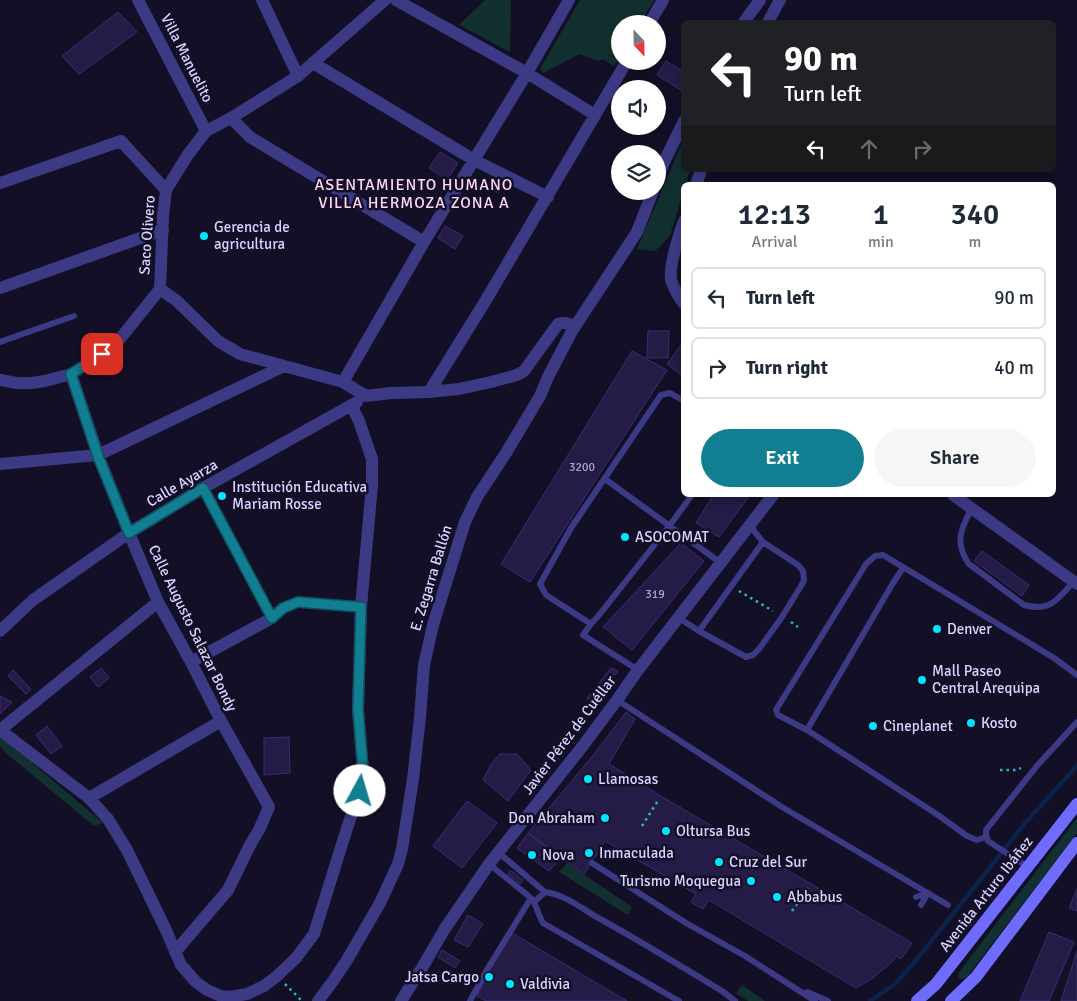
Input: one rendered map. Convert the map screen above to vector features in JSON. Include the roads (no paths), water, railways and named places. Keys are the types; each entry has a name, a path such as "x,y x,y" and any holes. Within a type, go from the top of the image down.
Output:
{"main road":[{"name":"Avenida Arturo Ibáñez","path":"917,1001 936,984 1077,804"},
{"path":"936,984 952,1000 976,976 1077,843"}],"street":[{"name":"Villa Manuelito","path":"138,0 206,131"},
{"path":"262,0 298,76"},
{"name":"Saco Olivero","path":"0,380 32,383 71,374 115,345 160,289 166,190 187,156 206,131 232,118 298,76 385,0"},
{"path":"396,0 527,73 595,115"},
{"path":"343,382 424,242 569,0"},
{"path":"745,20 760,0"},
{"path":"769,20 780,0"},
{"path":"654,15 661,1"},
{"path":"312,63 474,160 548,197"},
{"path":"429,392 548,197 622,70"},
{"path":"232,118 250,137 424,242"},
{"path":"666,161 681,128"},
{"path":"0,183 121,141 166,190"},
{"name":"E. Zegarra Ballón","path":"318,1001 347,960 380,903 398,864 404,839 413,779 424,666 433,625 465,522 477,497 540,396 574,327 637,232 649,200"},
{"path":"681,229 671,280 681,301"},
{"path":"0,288 163,230"},
{"path":"160,289 177,301 218,341 240,354 343,382 366,396 458,389 517,375 524,371 558,324 567,323 574,327"},
{"path":"0,464 98,456 284,366"},
{"name":"Calle Augusto Salazar Bondy","path":"71,374 98,456 158,602 269,807 228,890 175,952"},
{"name":"Calle Ayarza","path":"0,631 33,600 129,533 203,488 366,396"},
{"path":"158,602 0,730 89,798 108,818 127,850 181,965 196,982 207,990 221,996 230,997 247,994 264,986 277,976 296,958 314,934 360,791 363,770 358,709 361,607 372,485 372,459 359,421 351,405"},
{"name":"Javier Pérez de Cuéllar","path":"402,1001 444,930 489,864 772,497"},
{"path":"956,497 1075,583"},
{"path":"191,662 272,618 283,608"},
{"path":"89,798 221,721"}],"lane":[{"path":"0,342 74,316"},
{"path":"591,624 546,595 540,584 571,528 662,395 670,393 681,399"},
{"path":"605,479 722,563"},
{"path":"203,488 272,618"},
{"path":"638,670 584,635 691,497"},
{"path":"972,508 960,532 961,548 966,560 1024,605 1033,607 1050,605 1075,583"},
{"path":"679,618 698,631 746,657 753,655 759,649 804,581 803,571 798,565 763,542 750,526"},
{"path":"698,631 763,542"},
{"path":"1028,868 987,839 977,840 966,836 938,815 807,730 778,715 776,710 866,564 875,556 883,555 1054,658 1077,675"},
{"path":"807,730 888,591 904,568"},
{"path":"283,608 298,602 361,607"},
{"path":"617,700 778,804 948,905"},
{"path":"987,839 988,827 1036,768 1077,722"},
{"path":"498,852 546,892"},
{"path":"592,863 686,923 745,956 815,1001"},
{"path":"489,864 533,900 542,923 679,1001"},
{"path":"470,1001 488,968 533,900 546,892 552,892 622,931 722,991 735,1001"},
{"path":"916,897 928,893"},
{"path":"921,905 928,893"},
{"path":"792,985 828,1001"}],"waterway":[{"path":"870,1001 895,984 918,958 1025,823 1077,766"}],"place":[{"name":"Gerencia de agricultura","path":"204,236"},
{"name":"Institución Educativa Mariam Rosse","path":"222,496"},
{"name":"ASOCOMAT","path":"625,537"},
{"name":"Denver","path":"937,629"},
{"name":"Mall Paseo Central Arequipa","path":"922,680"},
{"name":"Kosto","path":"971,723"},
{"name":"Cineplanet","path":"873,726"},
{"name":"Llamosas","path":"588,779"},
{"name":"Don Abraham","path":"605,818"},
{"name":"Oltursa Bus","path":"666,831"},
{"name":"Inmaculada","path":"589,853"},
{"name":"Nova","path":"532,855"},
{"name":"Cruz del Sur","path":"719,862"},
{"name":"Turismo Moquegua","path":"751,881"},
{"name":"Abbabus","path":"777,897"},
{"name":"Jatsa Cargo","path":"489,977"},
{"name":"Valdivia","path":"510,984"}],"district":[{"name":"ASENTAMIENTO HUMANO VILLA HERMOZA ZONA A","path":"414,194"}]}
